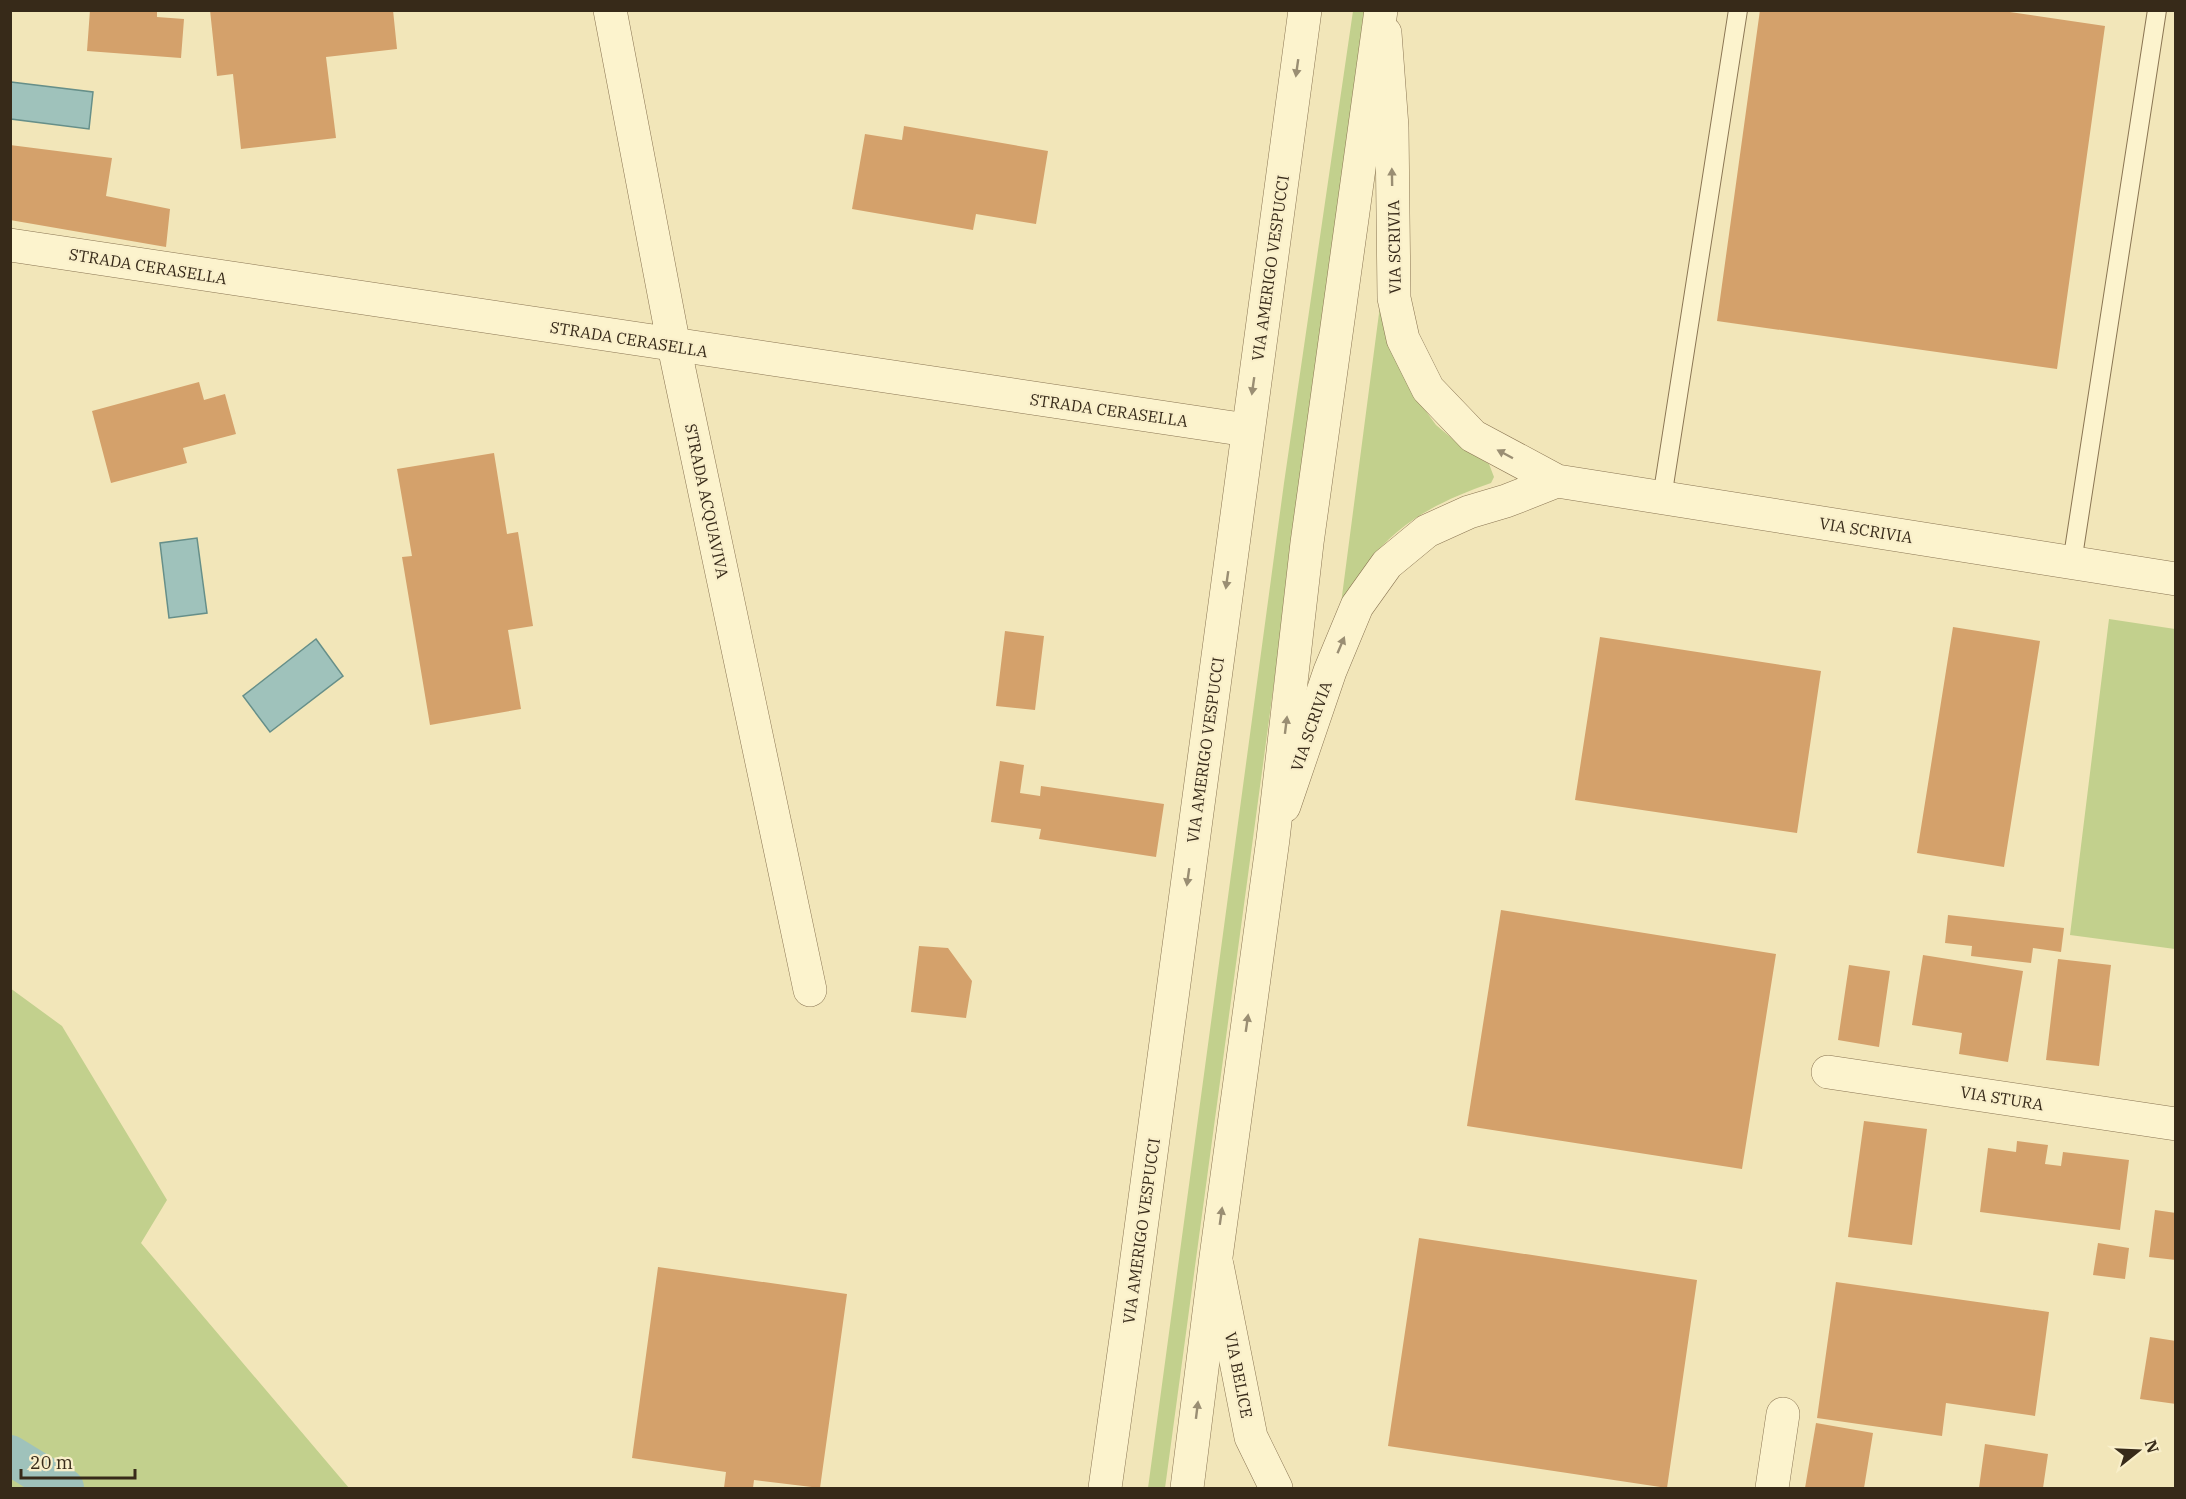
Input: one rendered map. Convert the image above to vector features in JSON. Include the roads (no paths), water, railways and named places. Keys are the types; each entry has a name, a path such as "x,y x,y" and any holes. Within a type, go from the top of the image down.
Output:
{"street":[{"name":"STRADA ACQUAVIVA","path":"610,10 674,346 810,990"},
{"name":"VIA AMERIGO VESPUCCI","path":"1105,1488 1305,10"},
{"name":"VIA SCRIVIA","path":"1382,10 1392,127 1394,298 1403,339 1428,388 1473,436 1557,481 2175,579"},
{"path":"1190,1480 1216,1257 1273,839 1307,543 1382,10"},
{"name":"STRADA CERASELLA","path":"10,245 1247,430"},
{"name":"VIA SCRIVIA","path":"1273,839 1334,660 1357,606 1387,564 1427,531 1468,512 1506,501 1557,481"},
{"name":"VIA STURA","path":"1828,1072 2175,1124"},
{"name":"VIA BELICE","path":"1216,1257 1251,1437 1276,1488"},
{"path":"1772,1488 1783,1414"}],"lane":[{"path":"1662,498 1738,10"},
{"path":"2072,563 2157,10"}],"water":[{"path":"11,82 93,92 89,129 11,119"},
{"path":"197,538 207,613 169,618 160,543"},
{"path":"316,639 343,676 270,732 243,696"}],"waterway":[{"path":"10,1455 64,1488"}]}
